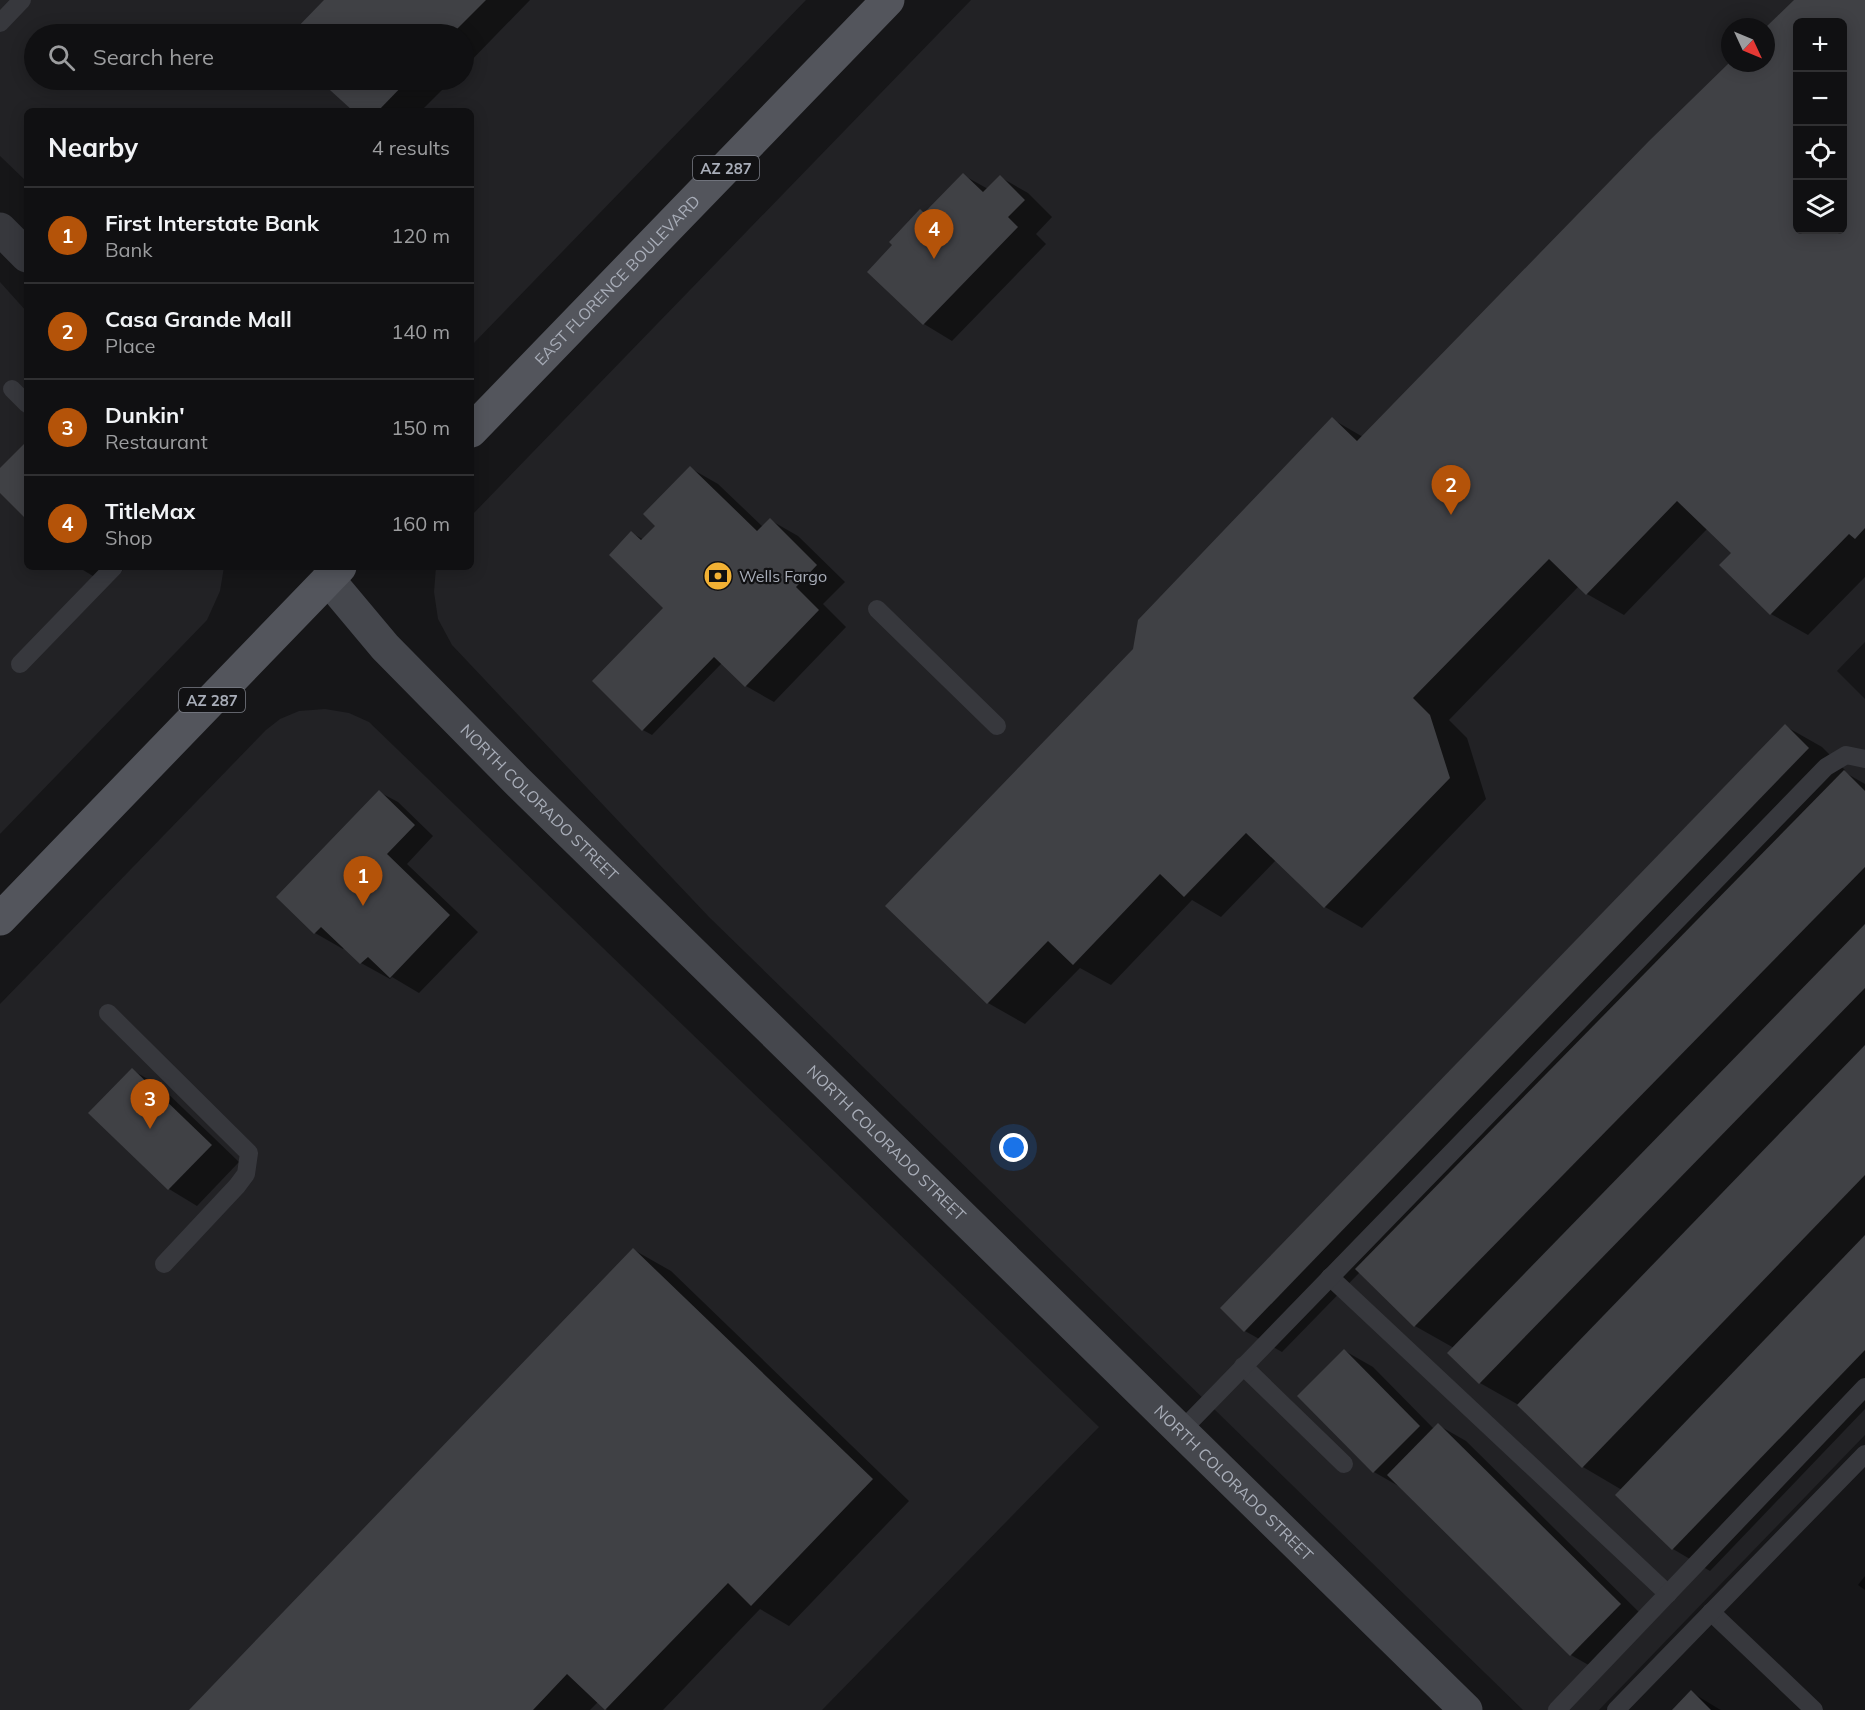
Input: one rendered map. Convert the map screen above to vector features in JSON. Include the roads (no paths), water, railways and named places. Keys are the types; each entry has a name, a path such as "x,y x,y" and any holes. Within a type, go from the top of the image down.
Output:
{"main road":[{"name":"EAST FLORENCE BOULEVARD","path":"474,428 888,0"},
{"name":"AZ 287","path":"0,919 328,571"}],"street":[{"path":"0,229 24,253"},
{"name":"NORTH COLORADO STREET","path":"328,571 385,647 515,778 1466,1710"}],"lane":[{"path":"2,17 22,0"},
{"path":"12,389 24,402"},
{"path":"20,664 111,570"},
{"path":"877,609 997,726"},
{"path":"1181,1431 1826,767 1846,755 1865,759"},
{"path":"108,1013 249,1153 246,1174 237,1186 164,1264"},
{"path":"1330,1277 1668,1594"},
{"path":"1243,1366 1344,1464"},
{"path":"1557,1710 1865,1387"},
{"path":"1616,1710 1865,1454"},
{"path":"1711,1612 1814,1710"}],"place":[{"name":"TitleMax","path":"934,259"},
{"name":"Casa Grande Mall","path":"1451,515"},
{"name":"Wells Fargo","path":"718,576"},
{"name":"First Interstate Bank","path":"363,906"},
{"name":"Dunkin'","path":"150,1129"}]}
